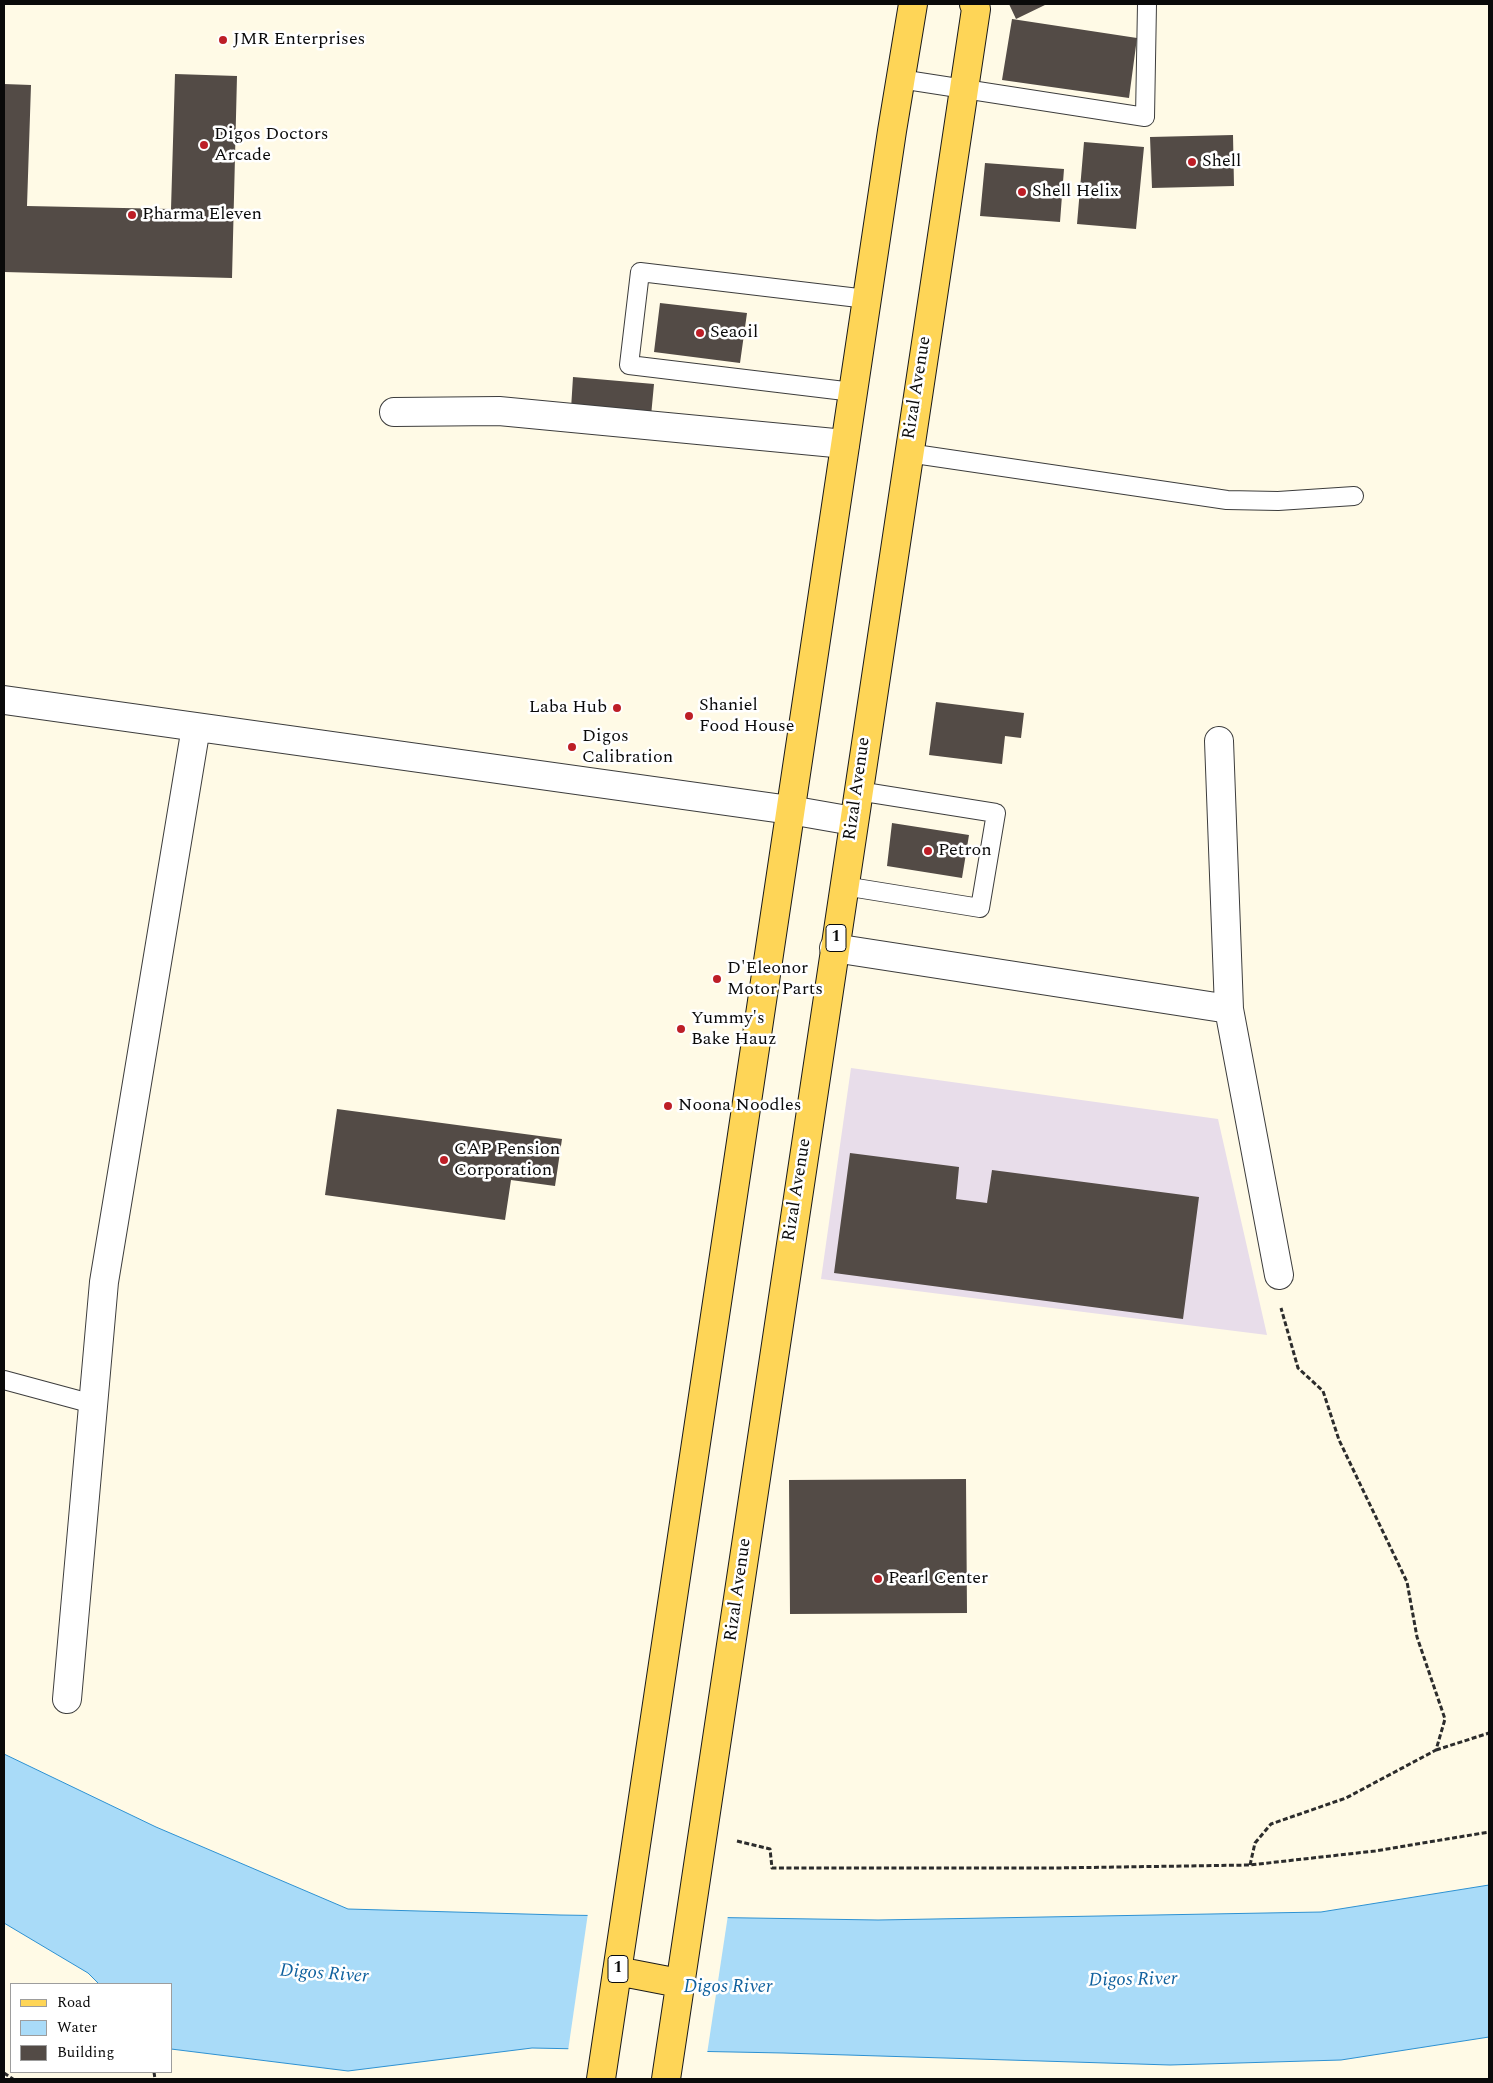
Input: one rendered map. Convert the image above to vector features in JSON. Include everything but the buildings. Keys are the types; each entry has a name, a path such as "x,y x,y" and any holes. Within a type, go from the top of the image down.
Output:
{"main road":[{"name":"1","path":"601,2079 845,444 913,4"},
{"name":"Rizal Avenue","path":"666,2079 962,90 976,9 974,4"},
{"path":"617,1971 679,1983"}],"street":[{"path":"394,412 499,411 845,444"},
{"path":"4,700 790,810 853,821"},
{"path":"67,1699 104,1282 196,727"},
{"path":"1219,741 1229,1009 1279,1275"},
{"path":"834,948 1229,1009"}],"lane":[{"path":"900,79 1145,117 1147,4"},
{"path":"853,392 629,365 640,272 867,299"},
{"path":"908,453 1228,500 1278,501 1354,496"},
{"path":"844,886 980,908 996,814 858,791"},
{"path":"4,1380 93,1404"}],"path":[{"path":"1279,1275 1278,1296 1298,1368 1323,1391 1339,1440 1408,1582 1417,1637 1444,1719 1436,1750"},
{"path":"1250,1865 1255,1843 1271,1824 1346,1798 1436,1750 1489,1733"},
{"path":"733,1840 770,1849 772,1868 1054,1868 1250,1865 1375,1850 1489,1832"},
{"path":"4,2073 13,2079"}],"shaded area":[{"path":"851,1068 1218,1119 1267,1335 821,1279"}],"water":[{"name":"Digos River","path":"4,1754 156,1827 348,1909 560,1915 878,1920 1321,1912 1489,1885 1489,2037 1341,2060 1170,2065 783,2053 532,2048 348,2071 172,2049 172,1983 98,1983 88,1973 4,1923"}],"pier":[{"path":"588,1913 728,1915 707,2054 568,2051"}],"place":[{"name":"JMR Enterprises","path":"223,40"},
{"name":"Digos Doctors Arcade","path":"204,145"},
{"name":"Shell","path":"1192,162"},
{"name":"Shell Helix","path":"1022,192"},
{"name":"Pharma Eleven","path":"132,215"},
{"name":"Seaoil","path":"700,333"},
{"name":"Laba Hub","path":"617,708"},
{"name":"Shaniel Food House","path":"689,716"},
{"name":"Digos Calibration","path":"572,747"},
{"name":"Petron","path":"928,851"},
{"name":"D'Eleonor Motor Parts","path":"717,979"},
{"name":"Yummy's Bake Hauz","path":"681,1029"},
{"name":"Noona Noodles","path":"668,1106"},
{"name":"CAP Pension Corporation","path":"444,1160"},
{"name":"Pearl Center","path":"878,1579"}]}
